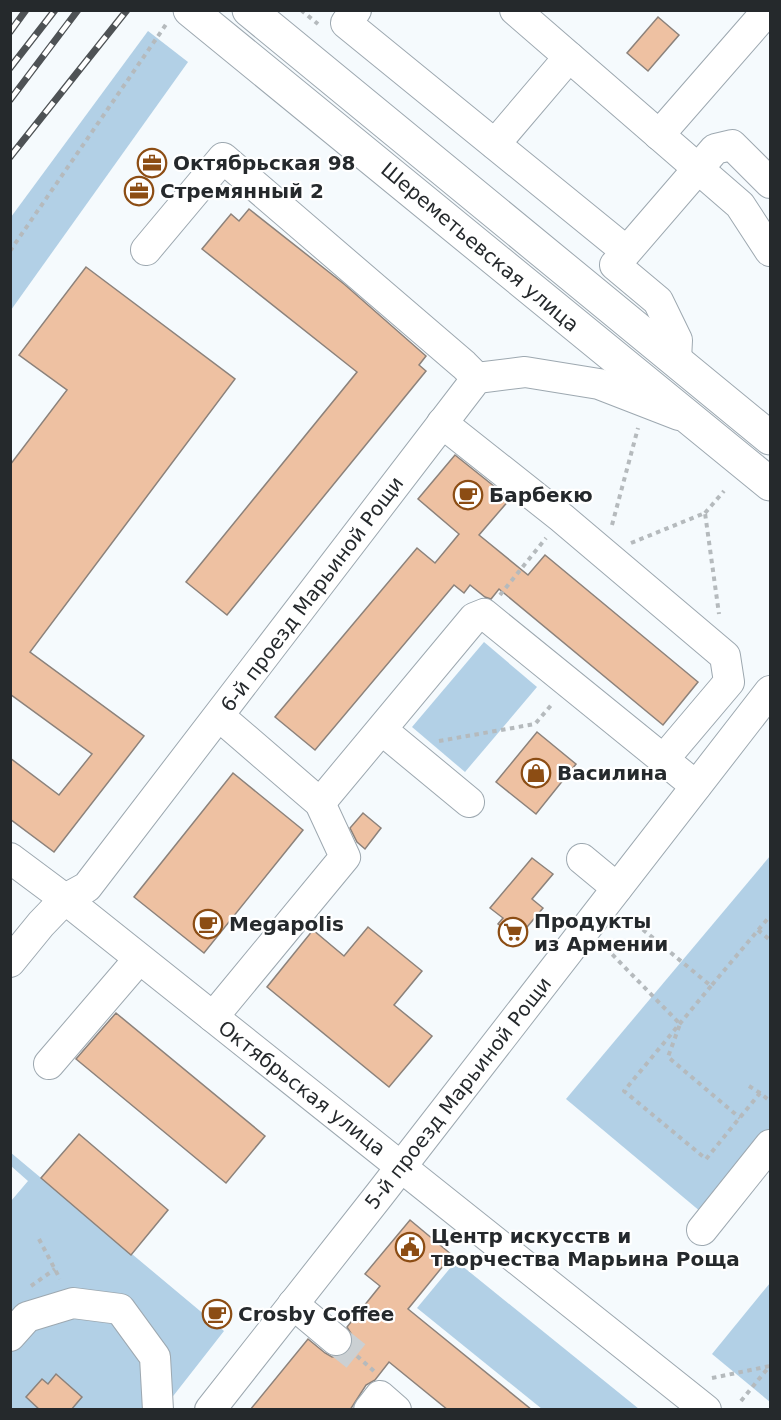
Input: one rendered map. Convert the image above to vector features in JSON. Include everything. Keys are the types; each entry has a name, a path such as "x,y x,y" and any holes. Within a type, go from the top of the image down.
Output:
{"main road":[{"name":"Шереметьевская улица","path":"249,10 771,438"},
{"name":"Шереметьевская улица","path":"180,15 394,176 771,484"}],"street":[{"path":"356,10 346,23 627,251"},
{"path":"515,10 740,205 771,251"},
{"path":"659,135 768,10"},
{"path":"495,144 569,57"},
{"path":"676,360 677,340 658,301 615,265 715,149 732,146 771,183"},
{"path":"146,250 223,158 464,364 477,378 525,372 599,384 690,419"},
{"name":"6-й проезд Марьиной Рощи","path":"10,962 65,899 87,887 477,378"},
{"path":"442,423 562,518 725,656 729,682 663,760"},
{"path":"320,803 392,738 474,618 484,614 696,786"},
{"name":"5-й проезд Марьиной Рощи","path":"210,1410 771,691"},
{"path":"213,1017 345,857 320,803 219,717"},
{"path":"392,738 469,802"},
{"name":"Октябрьская улица","path":"10,858 65,899 706,1410"},
{"path":"582,860 617,888"},
{"path":"49,1064 139,958"},
{"path":"702,1230 771,1145"},
{"path":"10,1336 27,1317 73,1303 120,1309 155,1357 158,1410"},
{"path":"293,1304 336,1340"},
{"path":"369,1410 380,1396 396,1410"}],"path":[{"path":"10,251 180,15"},
{"path":"604,553 640,418"},
{"path":"604,553 705,513 724,491"},
{"path":"705,513 725,656"},
{"path":"484,614 562,518"},
{"path":"392,738 536,724 570,684"},
{"path":"760,1093 706,1159 624,1091 771,916"},
{"path":"629,918 711,986"},
{"path":"758,930 771,940"},
{"path":"606,948 680,1024"},
{"path":"680,1024 668,1057 740,1118"},
{"path":"749,1086 771,1101"},
{"path":"39,1239 73,1303"},
{"path":"712,1378 770,1366"},
{"path":"741,1401 770,1366"}],"shaded area":[{"path":"148,31 188,62 11,310 11,217"},
{"path":"484,642 537,687 465,772 412,727"},
{"path":"770,856 770,1130 701,1212 566,1099"},
{"path":"10,1152 224,1331 163,1409 11,1409 11,1201 28,1181 11,1166"},
{"path":"456,1261 639,1409 542,1409 417,1308"},
{"path":"770,1283 770,1402 712,1354"}],"building":[{"path":"658,17 679,35 648,71 627,53"},
{"path":"249,209 344,284 426,356 419,365 426,371 227,615 186,582 357,372 202,249 231,214 239,221"},
{"path":"86,267 235,379 30,652 144,736 54,852 10,819 10,758 59,795 92,754 10,694 10,465 67,390 19,355"},
{"path":"455,455 510,499 479,535 528,575 545,555 698,682 663,725 499,589 491,599 470,585 464,593 454,585 315,750 275,717 417,548 435,563 459,534 418,499"},
{"name":"Василина","path":"537,732 576,764 536,814 496,782"},
{"path":"233,773 303,830 204,953 134,897"},
{"path":"363,813 381,828 365,849 357,842 350,828"},
{"path":"532,858 553,874 532,899 543,908 517,939 498,924 503,918 490,908"},
{"path":"368,927 422,971 394,1005 432,1036 389,1087 267,987 313,930 344,956"},
{"path":"116,1013 265,1136 226,1183 76,1059"},
{"path":"79,1134 168,1210 131,1255 41,1178"},
{"path":"410,1220 452,1255 408,1309 532,1410 448,1410 389,1362 375,1380 366,1385 350,1410 250,1410 308,1339 332,1357 341,1356 350,1351 353,1344 352,1335 347,1327 380,1286 365,1274"},
{"path":"56,1374 82,1397 71,1410 40,1410 26,1397 42,1379 48,1384"}],"tunnel":[{"path":"336,1340 356,1356"}],"railway":[{"path":"10,32 26,10"},
{"path":"10,68 55,10"},
{"path":"10,100 78,10"},
{"path":"10,157 127,10"}],"place":[{"name":"Октябрьская 98","path":"152,163"},
{"name":"Стремянный 2","path":"139,191"},
{"name":"Барбекю","path":"468,495"},
{"name":"Василина","path":"536,773"},
{"name":"Megapolis","path":"208,924"},
{"name":"Продукты из Армении","path":"513,932"},
{"name":"Центр искусств и творчества Марьина Роща","path":"410,1247"},
{"name":"Crosby Coffee","path":"217,1314"}]}
